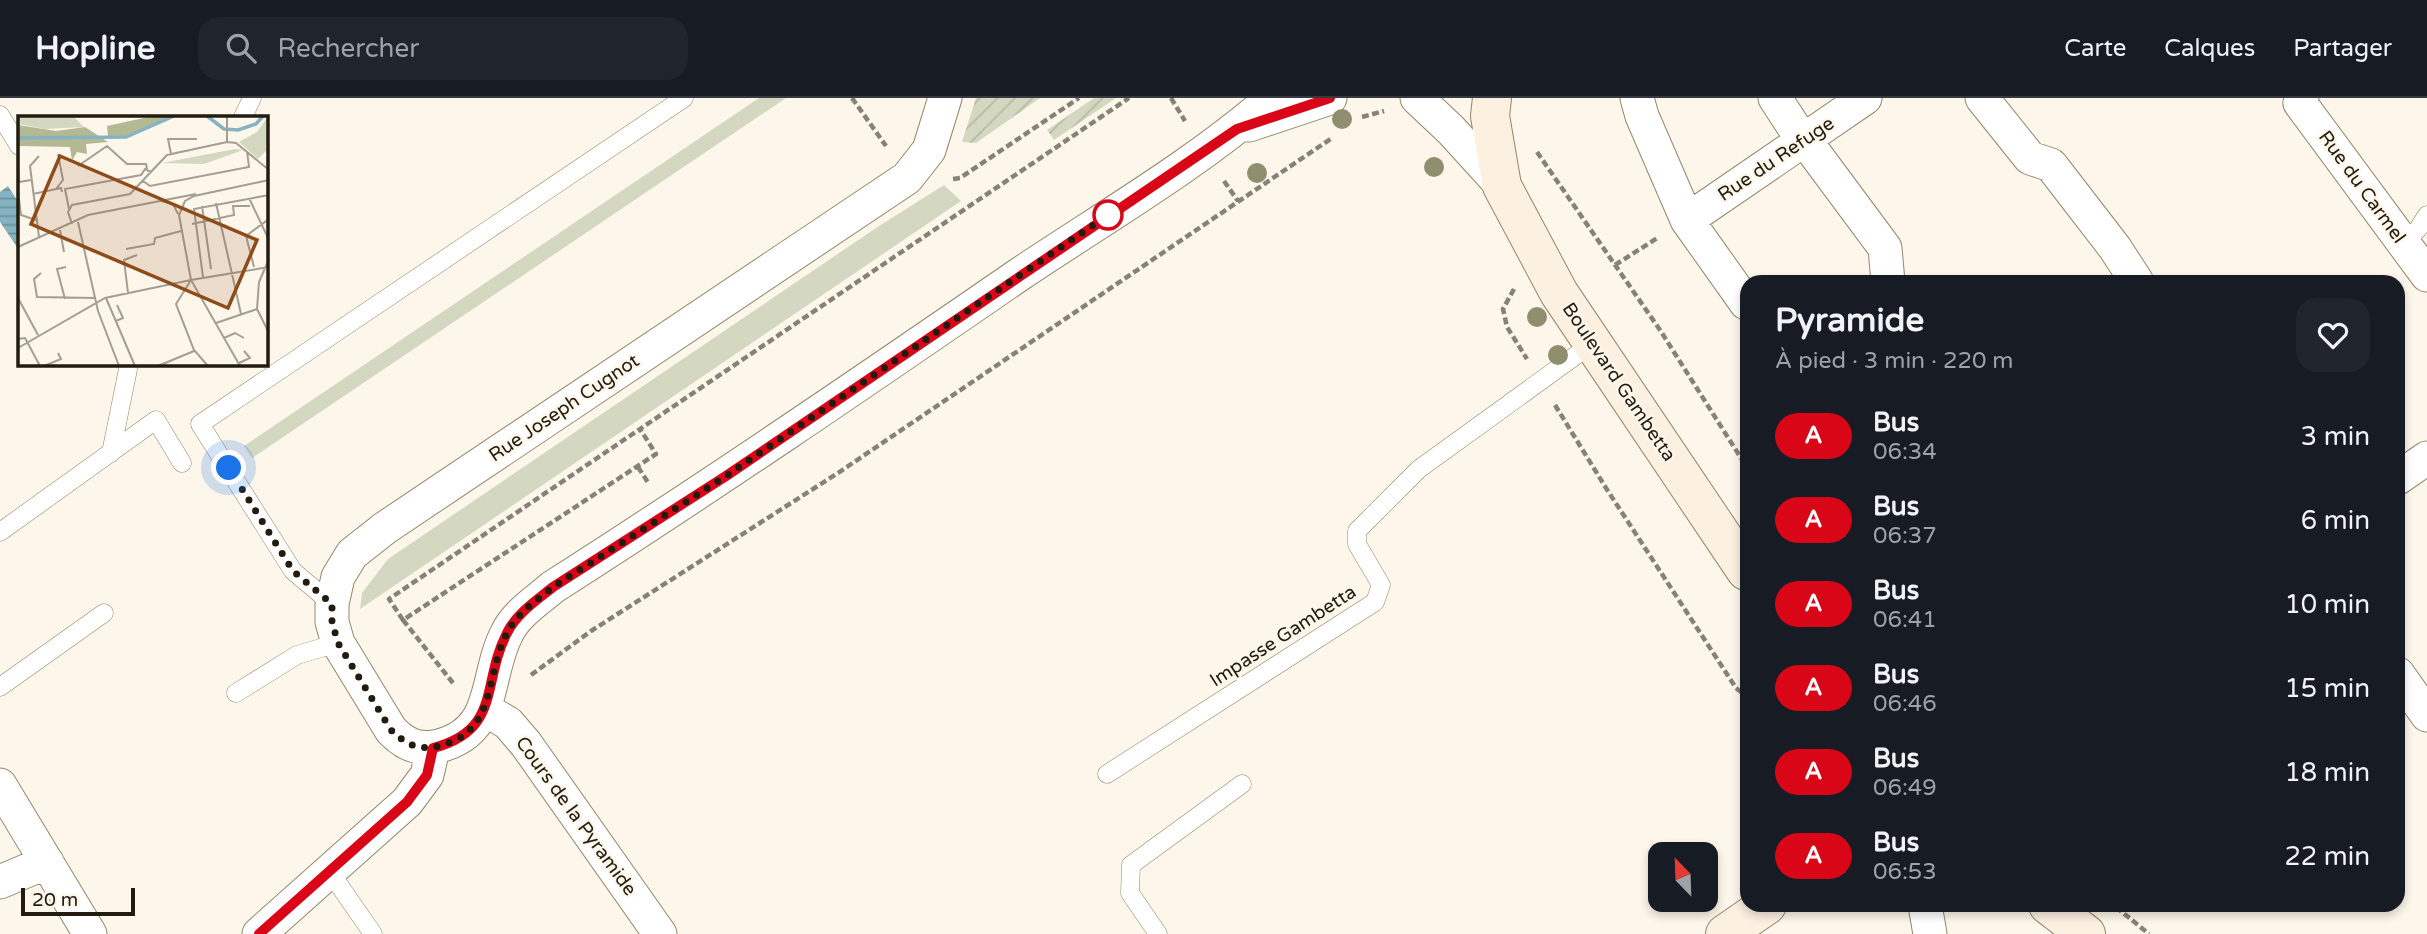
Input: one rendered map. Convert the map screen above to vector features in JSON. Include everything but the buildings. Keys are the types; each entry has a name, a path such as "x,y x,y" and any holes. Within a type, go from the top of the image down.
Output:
{"main road":[{"name":"Boulevard Gambetta","path":"1492,98 1490,116 1502,186 1559,293 1740,562"},
{"path":"1725,934 1757,912"},
{"path":"2057,912 2086,934"}],"street":[{"name":"Rue Joseph Cugnot","path":"433,748 415,748 401,741 391,730 338,643 332,622 332,604 338,577 352,554 385,528 907,178 929,150 945,98"},
{"path":"258,934 413,796 427,775 433,748 449,744 467,734 478,722 507,631 527,608 553,587 726,476 1237,129 1272,98"},
{"path":"1237,129 1330,98"},
{"path":"1637,98 1642,116 1687,219 1740,294"},
{"path":"1775,98 1803,141 1885,247 1887,275"},
{"name":"Rue du Refuge","path":"1687,219 1865,98"},
{"path":"1982,98 2031,159 2050,165 2115,248 2132,275"},
{"name":"Rue du Carmel","path":"2302,98 2300,103 2427,275"},
{"path":"1404,104 1451,130 1502,186"},
{"path":"2405,473 2427,458"},
{"path":"2405,684 2427,715"},
{"name":"Cours de la Pyramide","path":"484,709 508,723 526,744 660,934"},
{"path":"0,785 90,934"},
{"path":"0,882 47,862"},
{"path":"1926,912 1930,934"}],"lane":[{"path":"243,116 252,98"},
{"path":"332,604 293,571 200,424 684,98"},
{"path":"0,115 18,144"},
{"path":"2403,243 2418,229 2427,215"},
{"name":"Impasse Gambetta","path":"1107,774 1375,602 1381,585 1357,544 1357,531 1419,468 1593,343"},
{"path":"111,453 129,366"},
{"path":"0,532 156,421 182,463"},
{"path":"0,687 104,614"},
{"path":"236,693 297,655 338,643"},
{"path":"1158,934 1130,892 1131,865 1242,784"},
{"path":"330,872 373,934"}],"path":[{"path":"1129,98 389,599 459,691 484,709 591,631 838,473 1334,136"},
{"path":"1355,121 1366,114 1404,104"},
{"path":"1531,144 1660,330 1740,457"},
{"path":"1615,265 1640,249"},
{"path":"1516,286 1503,309 1507,327 1691,619 1740,691"},
{"path":"403,620 656,454 640,429"},
{"path":"2122,912 2149,934"}],"green space":[{"path":"759,98 786,98 252,458 244,446"},
{"path":"976,98 1040,98 976,143 962,142"},
{"path":"1094,98 1116,98 1054,140 1047,130"},
{"path":"944,185 961,201 360,609 362,593 388,559 876,228"}],"water":[{"path":"8,186 18,201 17,247 0,222 0,192"}],"bus line":[{"name":"A","path":"259,934 407,802 427,775 433,748 449,744 467,734 478,722 507,631 527,608 553,587 726,476 1237,129 1330,98"}],"route":[{"path":"229,468 293,571 332,604 332,622 338,643 391,730 401,741 415,748 433,748 449,744 467,734 478,722 507,631 527,608 553,587 726,476 1108,215"}]}
